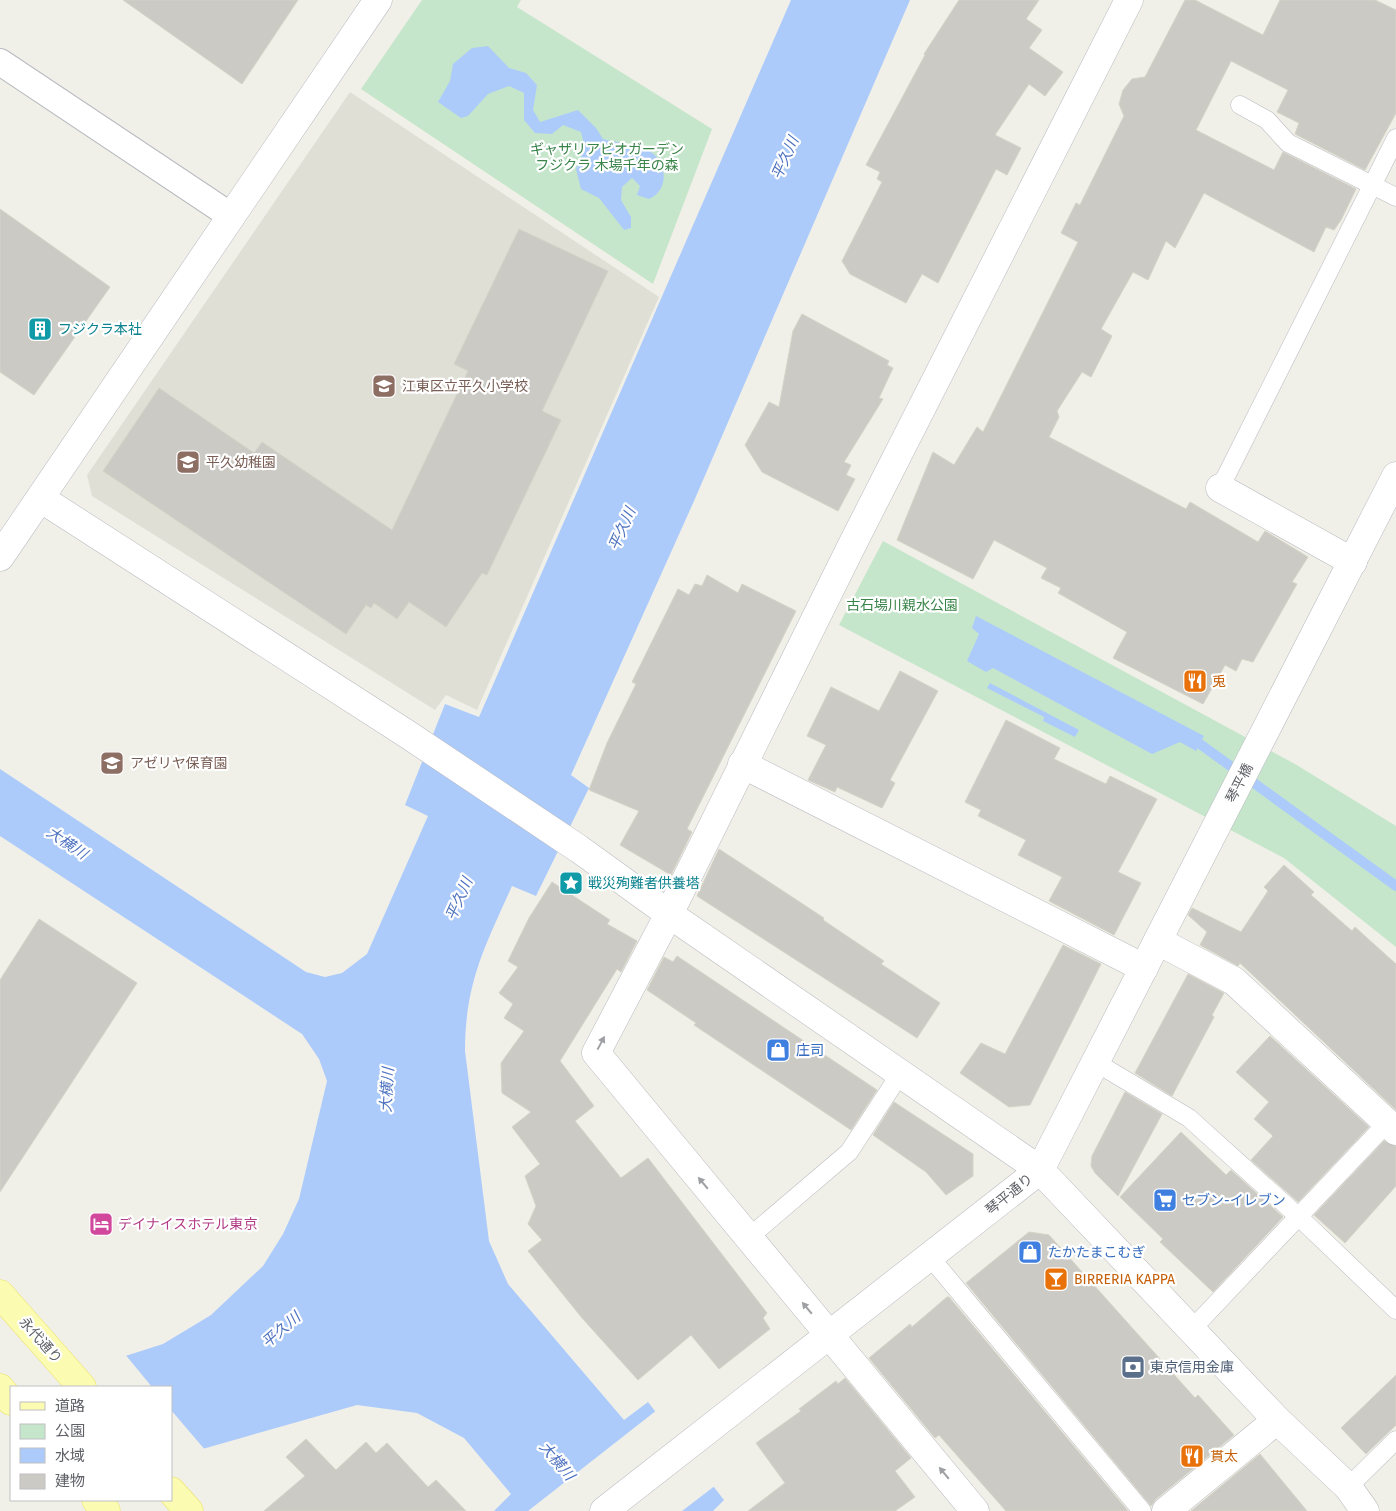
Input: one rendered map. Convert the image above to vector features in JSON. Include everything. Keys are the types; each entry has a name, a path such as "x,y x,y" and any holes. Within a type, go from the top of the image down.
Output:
{"main road":[{"name":"永代通り","path":"0,1294 81,1386"},
{"path":"172,1492 189,1511"},
{"path":"97,1501 106,1511"}],"street":[{"path":"0,557 378,0"},
{"path":"975,1511 596,1053 669,914 742,764 1129,0"},
{"path":"0,62 231,216"},
{"name":"琴平橋","path":"1217,827 1396,476"},
{"path":"1220,488 1353,562"},
{"path":"40,498 407,734 579,848 669,914 1040,1170 1277,1420 1348,1487 1365,1511"},
{"path":"742,764 1144,968"},
{"name":"琴平通り","path":"604,1511 1040,1170 1217,827"},
{"path":"1158,941 1234,981 1391,1127"},
{"path":"1166,1511 1277,1420"}],"lane":[{"path":"1240,105 1267,120 1288,142 1396,197"},
{"path":"1220,488 1396,138"},
{"path":"1095,1062 1189,1118 1300,1218 1396,1310"},
{"path":"748,1238 849,1152 900,1074"},
{"path":"1192,1329 1391,1127"},
{"path":"930,1257 1142,1511"},
{"path":"1348,1487 1396,1440"}],"shaded area":[{"name":"江東区立平久小学校","path":"350,92 659,297 477,710 446,695 435,710 92,496 87,475"}],"green space":[{"name":"ギャザリアビオガーデン フジクラ 木場千年の森","path":"422,0 521,0 517,7 712,129 653,284 361,89"},
{"name":"古石場川親水公園","path":"883,541 1295,764 1396,826 1396,947 1284,858 839,625"}],"water":[{"path":"791,0 910,0 694,501 571,775 589,788 536,896 512,886 478,966 466,1027 465,1051 489,1241 508,1284 624,1420 648,1402 724,1500 713,1511 494,1511 511,1494 464,1438 417,1413 357,1405 172,1458 172,1386 31,1386 163,1344 211,1315 263,1266 283,1234 299,1199 327,1081 319,1059 302,1034 0,836 0,769 306,972 325,977 342,973 367,954 428,816 405,805 445,704 479,717"},
{"path":"488,46 509,68 526,73 537,85 533,110 540,122 578,110 596,128 603,139 646,149 658,160 664,174 661,188 656,194 649,199 637,195 640,186 632,178 622,187 621,200 631,217 631,228 624,230 599,198 581,189 576,169 585,148 581,132 563,125 552,134 535,133 524,120 524,93 509,86 488,94 468,116 461,118 438,102 450,81 453,64 472,48"},
{"path":"976,616 1204,736 1196,751 1180,742 1152,754 993,668 986,672 967,661 979,634 972,628"},
{"path":"990,683 1079,730 1075,737 1043,721 1044,717 987,688"}],"pier":[{"path":"124,1353 151,1386 27,1386"},
{"path":"10,1390 10,1493 0,1481 0,1394"},
{"path":"657,1410 716,1485 682,1511 528,1511"},
{"path":"172,1411 206,1451 172,1460"}],"building":[{"path":"123,0 298,0 242,84"},
{"path":"959,0 1039,0 1026,19 1042,30 1029,48 1063,72 1045,96 1029,84 995,135 1021,148 1007,175 996,169 938,283 922,274 906,303 850,274 842,261 882,182 877,179 880,172 866,165 924,54"},
{"path":"1185,0 1195,0 1263,35 1280,0 1375,0 1396,10 1396,113 1365,170 1295,134 1299,123 1277,112 1288,90 1231,61 1196,130 1274,170 1283,152 1356,189 1341,220 1334,230 1326,227 1314,252 1204,193 1175,248 1166,241 1148,280 1133,272 1101,329 1112,336 1091,377 1082,372 1057,411 1059,417 1049,437 1186,509 1190,502 1258,542 1265,531 1308,557 1292,582 1297,584 1253,662 1242,659 1236,671 1225,665 1203,704 1113,658 1127,632 1058,593 1061,588 1041,578 1047,568 994,540 973,579 897,540 933,452 954,465 977,427 983,432 1078,242 1061,233 1076,203 1080,205 1124,116 1119,104 1123,90 1132,79 1145,77"},
{"name":"フジクラ本社","path":"0,209 110,287 34,395 0,372"},
{"path":"519,229 608,271 542,411 561,420 487,575 482,573 446,627 409,602 397,619 374,603 371,608 366,605 346,634 103,471 159,388 254,453 262,442 392,530 468,371 454,364"},
{"path":"802,314 889,361 887,365 893,368 879,398 883,399 844,462 851,465 846,475 855,479 838,511 762,472 745,445 769,402 779,407 793,331"},
{"path":"707,575 738,593 742,584 796,611 687,829 692,832 671,875 620,845 639,811 589,790 607,743 636,684 632,682 678,589 689,595 695,584 702,586"},
{"path":"900,671 938,691 890,780 895,783 882,808 837,787 835,792 808,780 826,745 807,736 831,687 879,711"},
{"path":"1006,720 1060,748 1054,759 1106,784 1110,776 1157,799 1118,872 1141,883 1114,935 1049,901 1062,877 1018,855 1026,840 978,816 981,810 965,802"},
{"path":"719,849 824,918 823,920 884,961 881,964 940,1003 917,1038 697,896"},
{"path":"1284,865 1314,892 1311,895 1352,931 1355,927 1396,964 1396,1110 1240,963 1238,966 1200,945 1207,932 1188,915 1192,908 1241,932 1268,891 1264,887"},
{"path":"552,882 610,920 607,924 637,941 621,972 617,969 560,1061 594,1106 575,1121 621,1178 648,1158 767,1313 763,1318 770,1329 719,1369 691,1335 638,1380 582,1318 528,1251 542,1240 528,1224 536,1206 525,1176 540,1164 512,1127 531,1112 502,1093 501,1063 524,1031 504,1018 513,1004 499,993 518,967 508,961 529,918"},
{"path":"39,919 137,983 0,1192 0,980"},
{"path":"1063,945 1101,964 1030,1105 1009,1107 960,1073 981,1043 1005,1054"},
{"path":"677,956 877,1090 851,1130 694,1025 696,1023 647,990 664,957 673,962"},
{"path":"1188,974 1224,993 1212,1015 1214,1017 1172,1096 1135,1073"},
{"path":"1270,1036 1369,1127 1298,1202 1251,1160 1273,1136 1254,1119 1269,1102 1236,1072"},
{"path":"1125,1092 1162,1114 1118,1196 1095,1173 1091,1166 1092,1156"},
{"path":"894,1102 973,1154 973,1176 946,1195 926,1172 873,1135"},
{"path":"1181,1132 1226,1175 1231,1170 1283,1217 1213,1292 1160,1242 1163,1239 1120,1197"},
{"path":"1384,1141 1396,1146 1396,1186 1345,1243 1314,1215"},
{"path":"1029,1232 1049,1235 1195,1398 1198,1395 1234,1435 1156,1499 1151,1506 966,1283"},
{"path":"949,1297 1128,1511 1006,1511 939,1435 935,1438 869,1358 910,1324 912,1327"},
{"path":"1396,1375 1396,1425 1366,1454 1341,1428"},
{"path":"845,1378 911,1458 895,1471 915,1497 895,1511 748,1511 785,1483 756,1443 801,1411 799,1409 836,1381 838,1384"},
{"path":"306,1439 336,1470 366,1442 376,1453 387,1443 428,1487 436,1480 466,1511 264,1511 305,1476 286,1457"},
{"path":"1260,1454 1307,1511 1191,1511"}],"waterway":[{"path":"1200,744 1396,886"}],"place":[{"name":"フジクラ本社","path":"40,329"},
{"name":"江東区立平久小学校","path":"384,386"},
{"name":"平久幼稚園","path":"188,462"},
{"name":"兎","path":"1195,681"},
{"name":"アゼリヤ保育園","path":"112,763"},
{"name":"戦災殉難者供養塔","path":"571,883"},
{"name":"庄司","path":"778,1050"},
{"name":"セブン-イレブン","path":"1165,1200"},
{"name":"デイナイスホテル東京","path":"101,1224"},
{"name":"たかたまこむぎ","path":"1030,1252"},
{"name":"BIRRERIA KAPPA","path":"1056,1279"},
{"name":"東京信用金庫","path":"1133,1367"},
{"name":"貫太","path":"1192,1456"}],"water label":[{"name":"平久川","path":"785,158"},
{"name":"平久川","path":"622,529"},
{"name":"大横川","path":"67,843"},
{"name":"平久川","path":"459,899"},
{"name":"大横川","path":"387,1090"},
{"name":"平久川","path":"281,1330"},
{"name":"大横川","path":"557,1461"}]}
